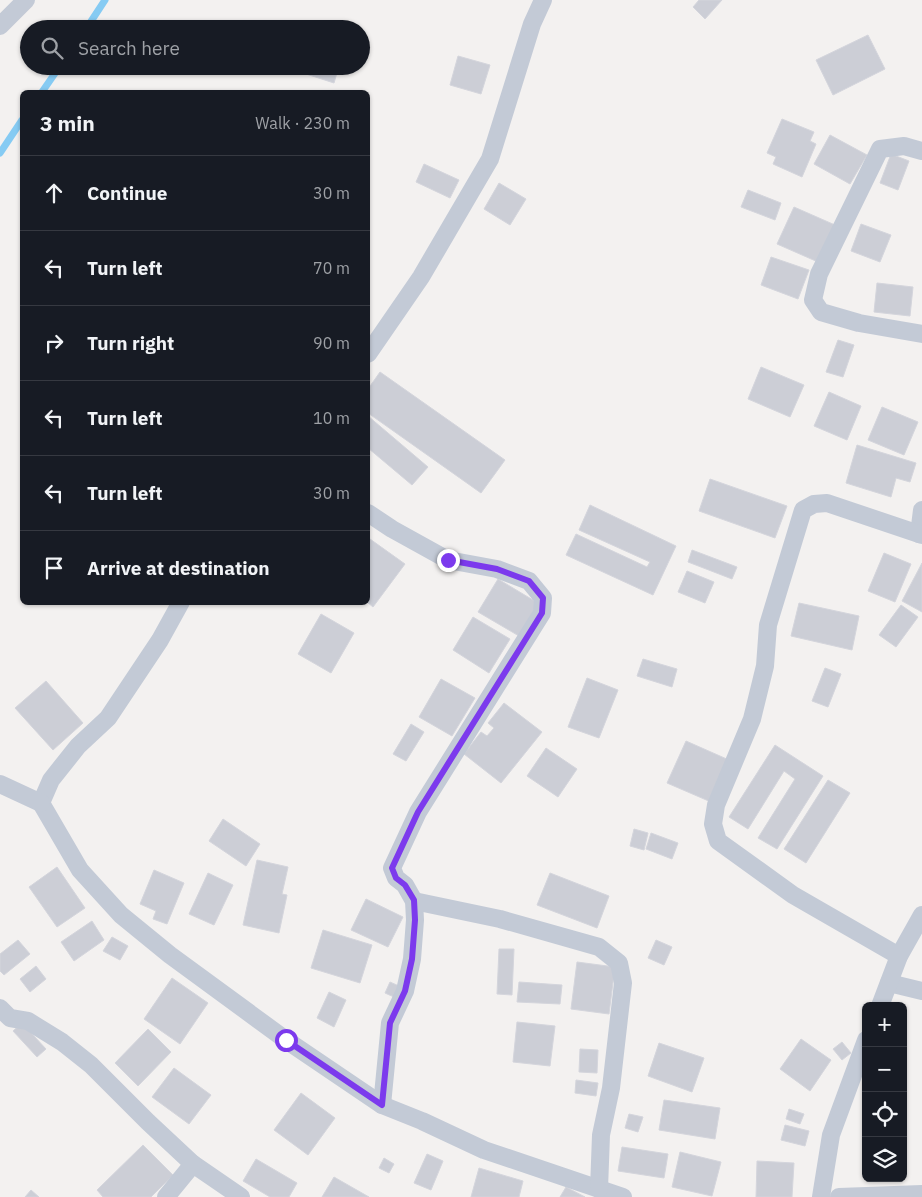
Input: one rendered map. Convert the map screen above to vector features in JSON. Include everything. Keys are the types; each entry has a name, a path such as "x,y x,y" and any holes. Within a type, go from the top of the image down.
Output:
{"street":[{"path":"0,26 26,0"},
{"path":"370,351 421,277 490,159 532,24 543,0"},
{"path":"922,151 904,146 880,149 819,274 813,300 821,312 859,323 922,334"},
{"path":"899,956 792,895 718,841 713,824 716,805 752,719 765,666 768,625 803,510 814,504 827,503 921,534 922,510"},
{"path":"370,514 448,560 497,569 529,581 543,598 542,613 418,812 392,868 396,878 405,885 414,900 415,920 412,959 405,991 390,1023 382,1105"},
{"path":"41,804 51,780 78,746 108,718 160,640 179,605"},
{"path":"0,784 41,804 80,870 120,915 170,955 279,1035 382,1105 422,1121 484,1150 623,1197"},
{"path":"414,900 500,919 599,947 619,963 623,984 611,1088 600,1134 600,1189"},
{"path":"882,1002 899,956 922,915"},
{"path":"889,983 922,991"},
{"path":"0,1008 10,1018 37,1026 76,1053 91,1065 193,1164 241,1197"},
{"path":"821,1197 831,1134 863,1047"},
{"path":"166,1197 193,1164"},
{"path":"839,1197 922,1194"}],"building":[{"path":"699,0 722,0 705,19 693,7"},
{"path":"868,35 885,69 833,95 816,60"},
{"path":"458,56 490,65 481,94 450,85"},
{"path":"309,75 336,75 334,83"},
{"path":"782,119 814,132 810,141 816,144 802,177 773,164 776,157 767,153"},
{"path":"830,135 867,155 850,184 814,164"},
{"path":"891,154 909,161 898,190 880,183"},
{"path":"424,164 459,180 450,198 416,182"},
{"path":"499,183 526,199 510,225 484,209"},
{"path":"748,190 781,203 775,220 741,207"},
{"path":"794,207 835,225 818,262 777,244"},
{"path":"861,224 891,235 880,262 851,251"},
{"path":"771,257 809,270 798,299 761,285"},
{"path":"877,283 913,287 910,316 874,312"},
{"path":"838,340 854,345 843,377 826,372"},
{"path":"761,367 804,385 790,417 748,399"},
{"path":"380,372 505,460 481,493 370,414 370,386"},
{"path":"829,392 861,406 847,440 814,426"},
{"path":"882,407 918,422 904,455 868,440"},
{"path":"370,418 428,467 412,485 370,450"},
{"path":"857,445 916,463 910,482 896,478 891,497 846,483"},
{"path":"710,479 787,506 775,538 699,511"},
{"path":"590,505 676,546 653,595 566,555 576,534 647,567 650,562 579,530"},
{"path":"370,539 405,564 373,607 370,604"},
{"path":"692,550 737,567 732,579 688,562"},
{"path":"884,553 911,564 895,602 868,591"},
{"path":"922,563 922,612 902,601"},
{"path":"687,571 714,582 705,603 678,592"},
{"path":"498,579 538,603 519,636 478,612"},
{"path":"799,603 859,616 852,650 791,636"},
{"path":"901,605 918,617 896,647 879,635"},
{"path":"321,614 354,633 331,673 298,654"},
{"path":"473,617 510,639 489,673 453,650"},
{"path":"643,659 677,669 672,687 637,676"},
{"path":"825,668 841,674 828,707 812,701"},
{"path":"587,678 618,690 599,738 568,727"},
{"path":"441,679 475,698 452,736 419,717"},
{"path":"46,681 83,723 53,750 15,708"},
{"path":"504,703 542,732 501,783 464,754 481,732 487,736 494,728 488,723"},
{"path":"411,724 424,732 406,761 393,754"},
{"path":"686,741 729,760 711,802 667,783"},
{"path":"775,745 823,776 777,849 758,838 795,779 784,771 748,829 729,817"},
{"path":"546,748 577,769 558,797 527,776"},
{"path":"828,780 850,793 806,863 784,849"},
{"path":"223,819 260,844 246,866 209,841"},
{"path":"634,829 648,833 644,850 630,846"},
{"path":"651,833 678,843 672,859 646,849"},
{"path":"257,860 288,867 282,894 287,895 279,933 243,925"},
{"path":"57,867 85,908 57,927 29,887"},
{"path":"154,870 184,883 167,924 153,919 156,911 140,904"},
{"path":"208,873 233,885 214,925 189,914"},
{"path":"550,873 609,896 597,928 537,905"},
{"path":"366,899 403,917 388,947 351,930"},
{"path":"92,921 104,940 74,961 61,942"},
{"path":"323,930 372,945 360,983 311,968"},
{"path":"112,937 128,946 120,960 103,951"},
{"path":"18,940 30,954 4,975 0,971 0,954"},
{"path":"656,940 672,947 664,965 648,958"},
{"path":"499,949 514,949 512,995 497,994"},
{"path":"577,962 615,967 609,1014 571,1009"},
{"path":"36,966 46,979 30,992 20,979"},
{"path":"172,978 208,1003 180,1044 144,1019"},
{"path":"390,982 399,986 394,997 385,993"},
{"path":"519,982 562,985 560,1004 517,1002"},
{"path":"329,992 346,1000 334,1027 317,1018"},
{"path":"517,1022 555,1026 550,1066 513,1062"},
{"path":"22,1023 46,1049 37,1057 13,1031"},
{"path":"148,1029 171,1052 138,1086 115,1063"},
{"path":"801,1039 831,1060 810,1091 780,1069"},
{"path":"842,1042 851,1053 842,1060 833,1049"},
{"path":"659,1043 704,1058 692,1092 648,1076"},
{"path":"580,1049 598,1050 597,1073 579,1072"},
{"path":"174,1068 211,1095 189,1124 152,1097"},
{"path":"576,1080 598,1083 596,1096 575,1093"},
{"path":"301,1093 335,1118 308,1155 274,1130"},
{"path":"664,1100 720,1108 715,1139 659,1130"},
{"path":"789,1109 804,1114 800,1124 786,1119"},
{"path":"629,1114 643,1117 638,1132 625,1128"},
{"path":"785,1125 809,1131 805,1146 781,1140"},
{"path":"143,1145 173,1175 151,1197 103,1197 97,1190"},
{"path":"622,1147 668,1154 664,1178 618,1171"},
{"path":"680,1152 721,1162 712,1196 672,1187"},
{"path":"427,1154 443,1161 431,1190 414,1183"},
{"path":"384,1158 394,1164 389,1173 379,1168"},
{"path":"256,1159 297,1183 289,1197 270,1197 243,1181"},
{"path":"757,1161 794,1163 792,1197 756,1197"},
{"path":"479,1168 523,1181 519,1197 471,1197"},
{"path":"334,1177 369,1197 322,1197"},
{"path":"566,1187 585,1197 560,1197"},
{"path":"31,1190 39,1197 25,1197"}],"waterway":[{"path":"92,20 105,0"},
{"path":"43,90 54,75"},
{"path":"0,153 20,123"}],"route":[{"path":"286,1040 382,1105 390,1023 405,991 412,959 415,920 414,900 405,885 396,878 392,868 400,847 418,812 542,613 543,598 529,581 497,569 448,560"}]}
